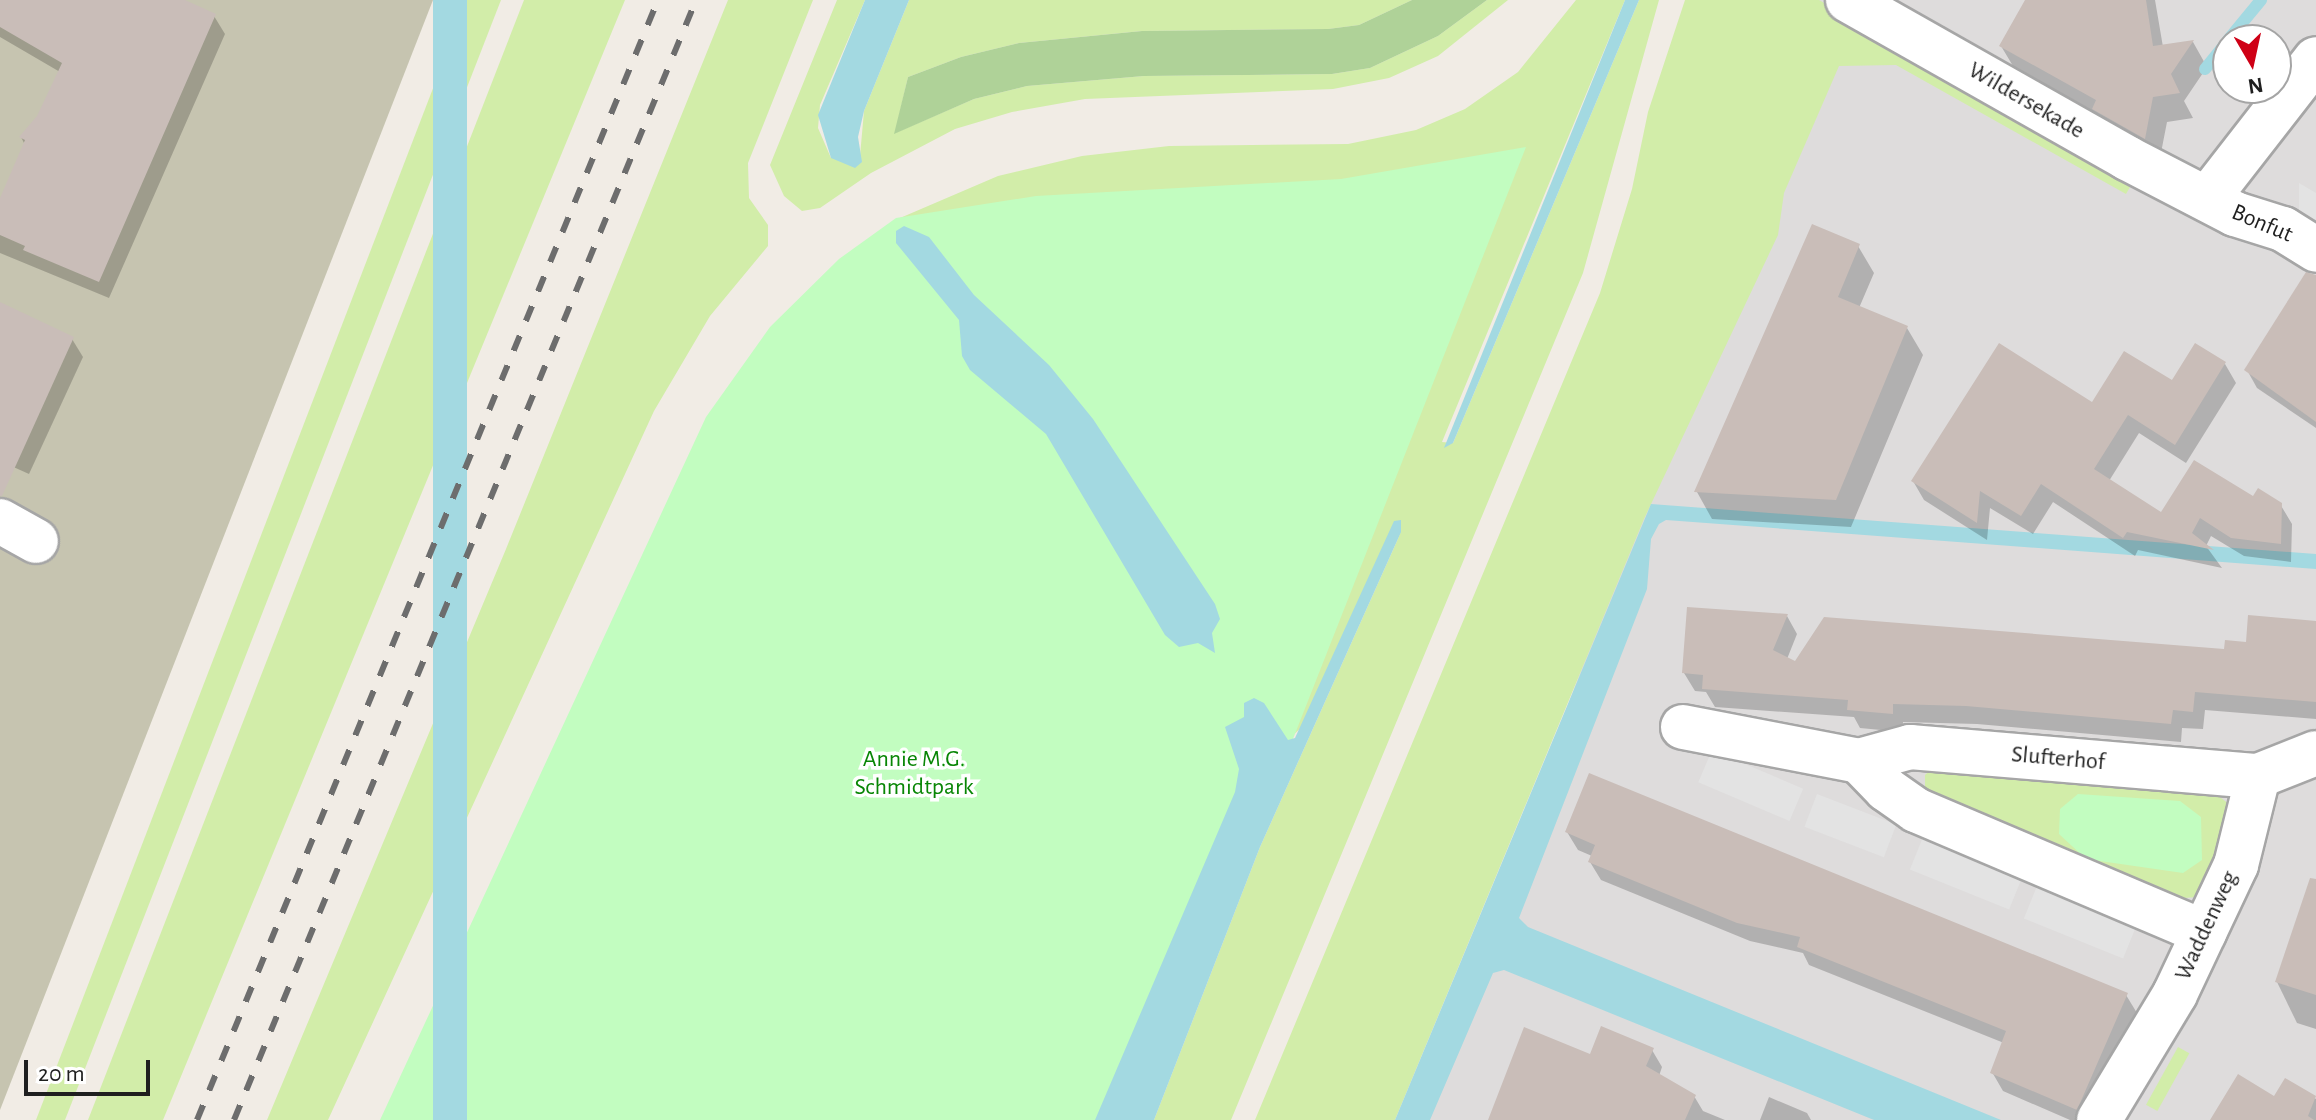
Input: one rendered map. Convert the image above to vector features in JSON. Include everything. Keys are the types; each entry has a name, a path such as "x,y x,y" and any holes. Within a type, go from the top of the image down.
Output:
{"street":[{"name":"Wildersekade","path":"1848,0 2207,199"},
{"path":"2207,199 2316,59"},
{"name":"Bonfut","path":"2207,199 2283,229 2316,250"},
{"name":"Slufterhof","path":"1683,727 1859,761 1910,747 2258,776"},
{"path":"2258,776 2316,753"},
{"path":"1859,761 1886,789 1916,810 2204,932"},
{"name":"Waddenweg","path":"2099,1120 2175,994 2236,865 2258,776"}],"shaded area":[{"path":"0,0 433,0 0,1110"},
{"path":"1803,0 2316,0 2316,1120 1415,1120 1647,491"},
{"path":"2299,183 2316,193 2316,228 2299,218"},
{"path":"1712,750 1803,789 1789,821 1698,782"},
{"path":"1817,794 1896,824 1884,857 1804,827"},
{"path":"1923,837 2022,877 2009,910 1910,869"},
{"path":"2037,886 2136,926 2123,959 2024,918"}],"green space":[{"path":"467,0 501,0 65,1120 36,1120"},
{"path":"524,0 625,0 163,1120 88,1120"},
{"path":"728,0 813,0 748,163 749,198 768,225 768,246 710,316 654,411 328,1120 267,1120 506,549"},
{"path":"837,0 865,0 820,105 818,128 831,158 860,156 864,111 909,0 1412,0 1359,25 1328,29 1142,31 1019,43 961,57 908,77 895,133 974,99 1027,86 1144,76 1332,74 1370,68 1438,36 1487,0 1508,0 1438,56 1389,78 1333,89 1085,99 1012,112 955,129 871,173 820,208 802,211 784,196 770,165"},
{"path":"1412,0 1487,0 1438,36 1370,68 1332,74 1144,76 1027,86 974,99 894,134 908,77 961,57 1019,43 1142,31 1328,29 1359,25"},
{"path":"1576,0 1625,0 1442,442 1453,443 1639,0 1659,0 1583,273 1231,1120 1154,1120 1260,847 1401,532 1305,724 1288,740 900,218 998,176 1082,156 1169,146 1348,144 1416,130 1465,109 1518,72"},
{"path":"1685,0 1819,0 2109,165 2130,187 2126,194 1896,65 1839,66 1784,193 1778,235 1644,519 1395,1120 1255,1120 1600,293 1632,189 1648,112"},
{"name":"Annie M.G. Schmidtpark","path":"1526,147 1143,1120 380,1120 706,417 770,327 839,259 896,218 1036,196 1341,179"},
{"path":"1934,767 2204,785 2233,807 2230,827 2199,897 2167,899 1925,792 1925,775"},
{"path":"2078,794 2180,801 2201,817 2202,860 2183,873 2086,859 2059,834 2060,809"},
{"path":"2178,1047 2189,1053 2157,1111 2146,1105"}],"water":[{"path":"433,0 467,0 467,1120 433,1120"},
{"path":"865,0 909,0 864,111 858,137 862,162 855,168 831,158 818,115"},
{"path":"1625,0 1639,0 1453,443 1444,448"},
{"path":"904,226 929,237 974,295 1049,365 1093,419 1215,604 1220,619 1212,633 1215,653 1198,643 1179,647 1165,635 1046,434 970,370 962,356 959,320 896,243 896,231"},
{"path":"1651,504 2316,554 2316,569 1666,520 1659,524 1651,539 1647,589 1519,918 1528,927 2001,1120 1874,1120 1504,970 1493,973 1430,1120 1395,1120"},
{"path":"1401,520 1401,532 1260,847 1154,1120 1095,1120 1235,792 1239,769 1225,727 1244,717 1244,703 1254,698 1264,703 1288,740 1295,738 1394,521"}],"building":[{"path":"0,0 185,0 216,14 99,282 23,250 25,246 0,235 0,198 25,140 19,137 37,116 62,63 0,27"},
{"path":"2025,0 2146,0 2153,46 2194,40 2171,74 2180,93 2153,97 2145,139 2092,109 2096,100 1999,46"},
{"path":"1812,224 1860,244 1838,297 1908,326 1836,500 1694,492"},
{"path":"2306,272 2316,275 2316,422 2244,370"},
{"path":"0,302 74,337 2,496 0,496"},
{"path":"1999,343 2092,402 2124,351 2172,380 2195,343 2226,362 2175,445 2128,415 2094,469 2161,512 2194,460 2253,496 2258,488 2282,503 2281,544 2231,538 2200,518 2192,533 2214,550 2127,532 2123,538 2041,484 2021,516 1980,491 1977,523 1911,481"},
{"path":"1687,607 1788,614 1773,650 1795,661 1824,617 2224,649 2225,640 2246,642 2248,615 2316,621 2316,702 2195,692 2193,712 2173,710 2171,724 1966,706 1893,704 1893,714 1847,710 1848,700 1702,689 1703,675 1682,673"},
{"path":"1589,773 2128,993 2077,1110 1990,1073 2006,1031 1797,947 1800,937 1737,923 1588,862 1595,845 1565,832"},
{"path":"2310,878 2316,879 2316,995 2275,982"},
{"path":"1601,1026 1654,1048 1646,1066 1696,1095 1685,1120 1488,1120 1524,1027 1590,1054"},
{"path":"2238,1074 2274,1096 2285,1078 2316,1096 2308,1116 2314,1120 2210,1120"}],"waterway":[{"path":"2241,24 2261,0"},
{"path":"2205,69 2212,60"}],"railway":[{"path":"197,1120 658,0"},
{"path":"234,1120 696,0"}]}
